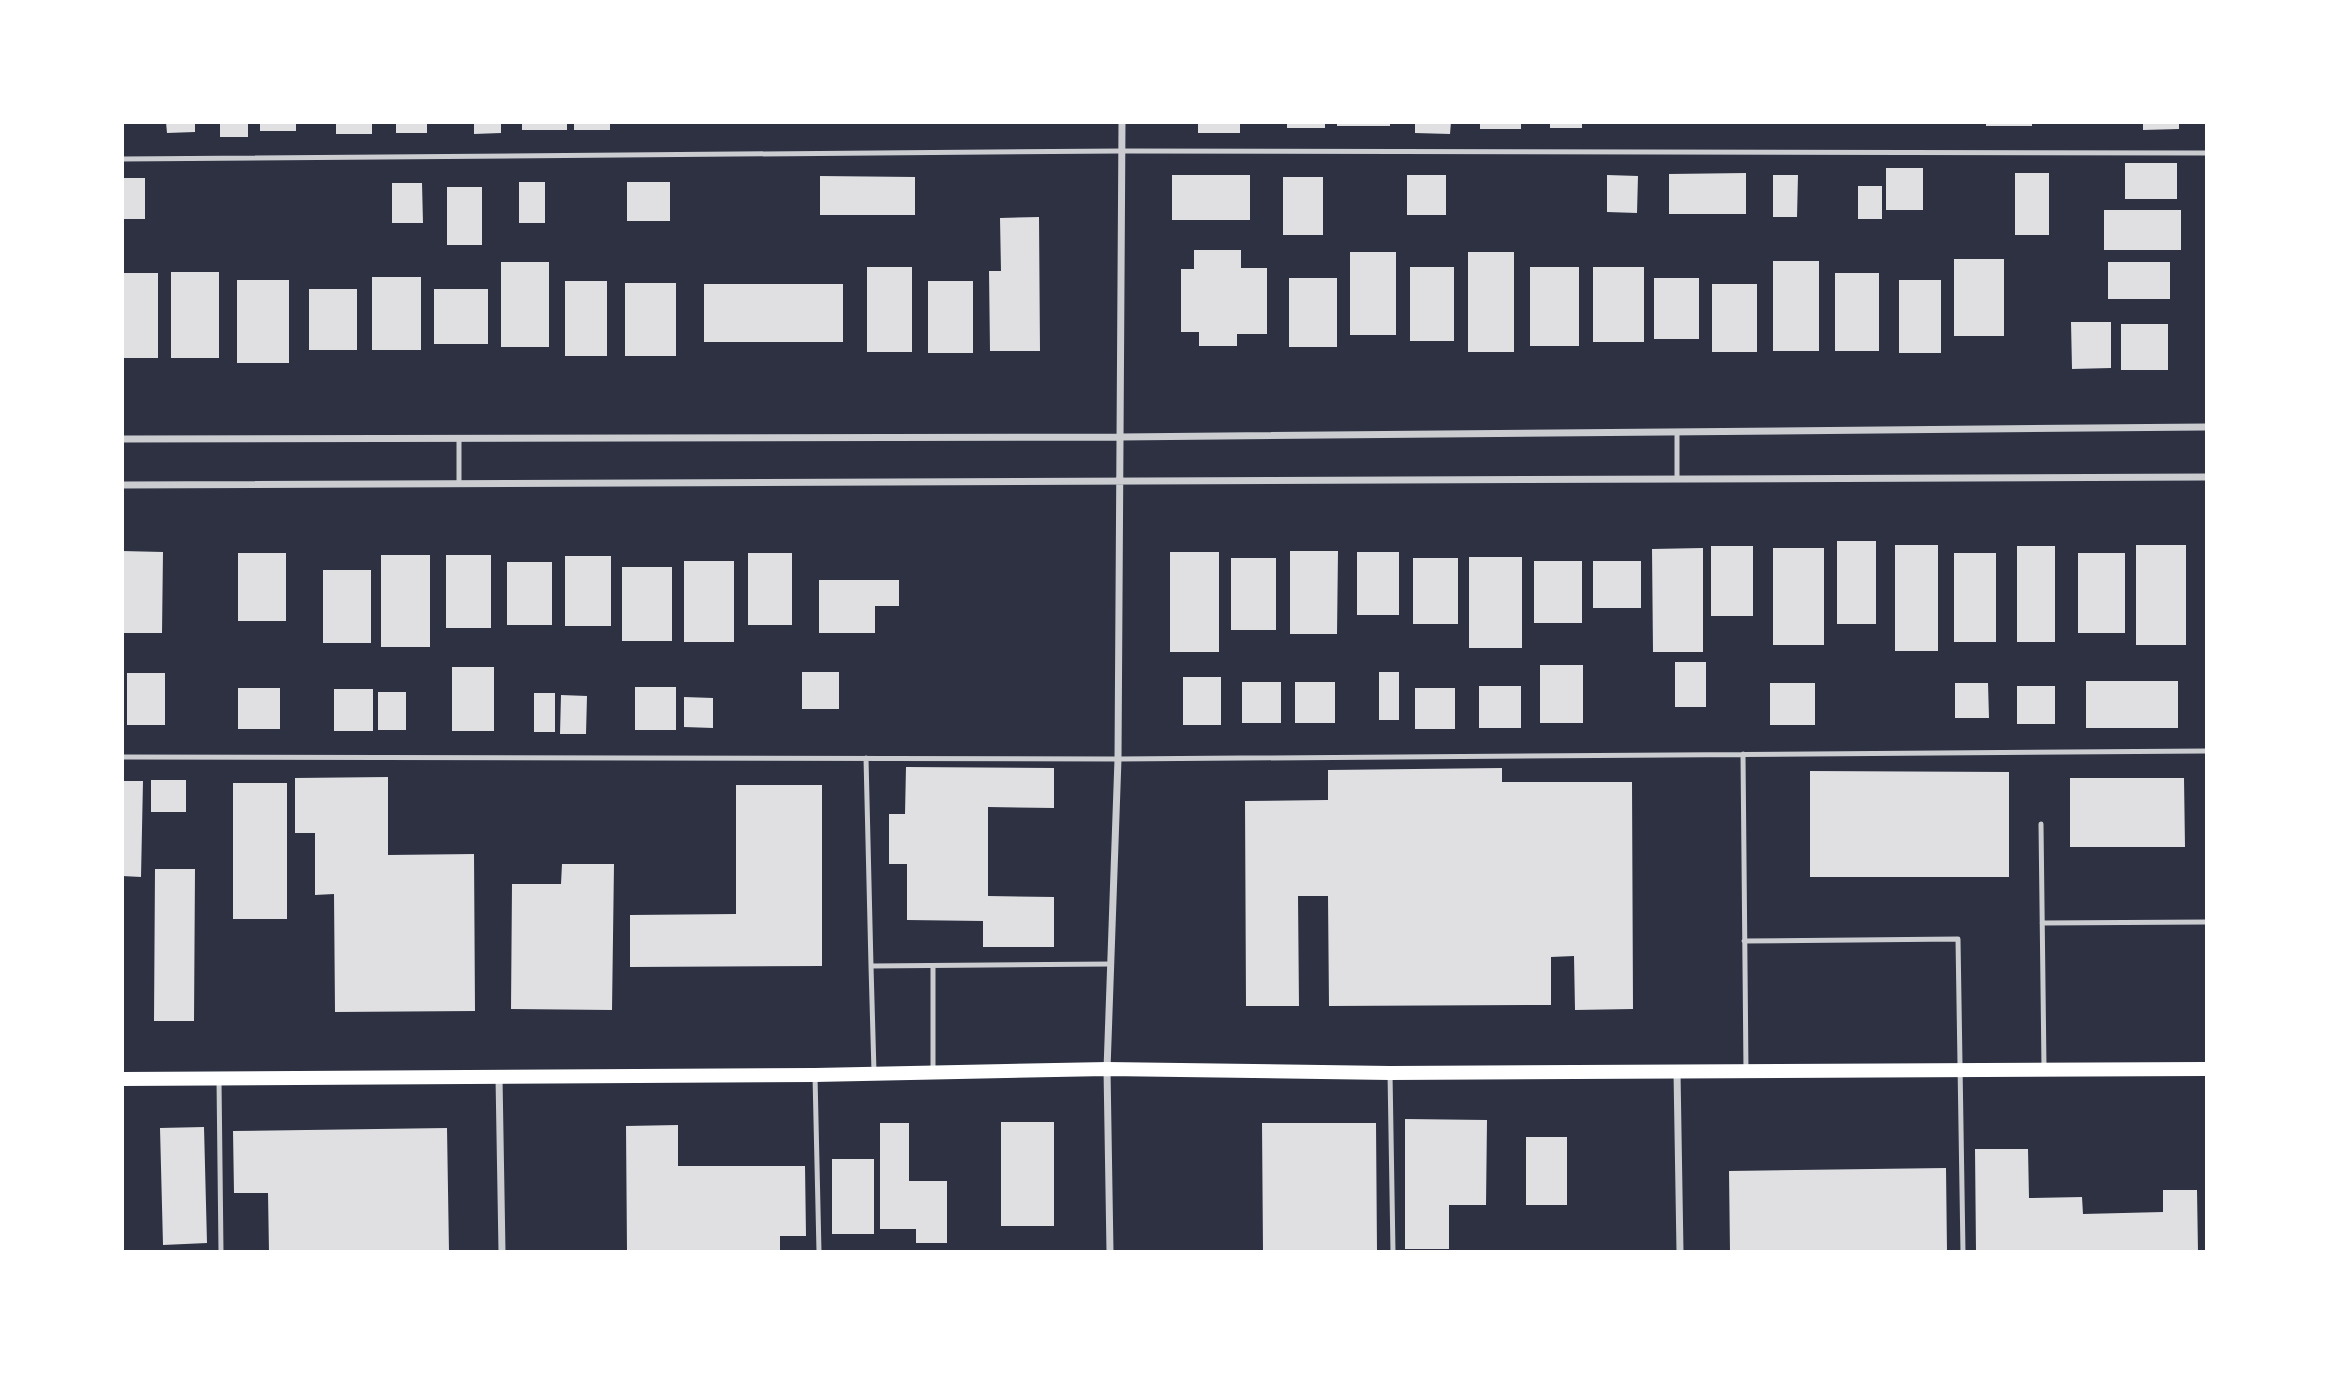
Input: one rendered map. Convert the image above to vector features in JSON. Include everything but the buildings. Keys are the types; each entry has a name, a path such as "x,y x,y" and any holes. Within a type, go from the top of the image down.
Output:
{"main road":[{"path":"122,1079 933,1074 1107,1069 1390,1073 2207,1069"}],"street":[{"path":"1110,1251 1107,1069 1118,759 1122,122"},
{"path":"122,439 1120,437 2207,427"},
{"path":"122,485 2207,477"},
{"path":"1677,1072 1680,1251"},
{"path":"499,1077 502,1251"}],"lane":[{"path":"122,159 1122,151 2207,153"},
{"path":"1677,432 1677,479"},
{"path":"459,438 459,483"},
{"path":"122,757 1118,759 2207,751"},
{"path":"1743,754 1746,1071"},
{"path":"866,758 874,1074"},
{"path":"2041,824 2044,1070"},
{"path":"2042,923 2207,922"},
{"path":"1744,941 1958,939 1963,1251"},
{"path":"871,966 1111,964"},
{"path":"933,967 933,1074"},
{"path":"1390,1073 1393,1251"},
{"path":"815,1075 818,1251"},
{"path":"219,1079 221,1251"}]}
